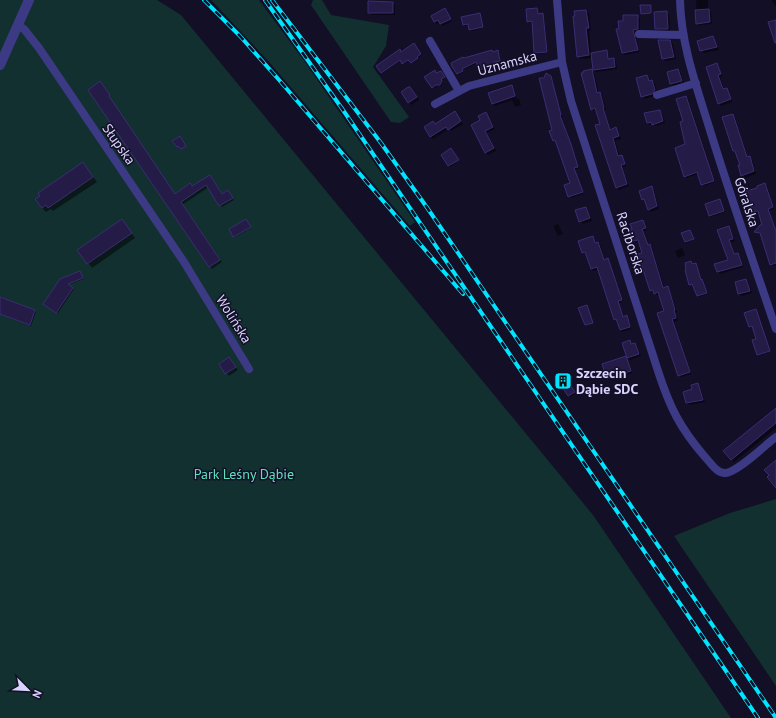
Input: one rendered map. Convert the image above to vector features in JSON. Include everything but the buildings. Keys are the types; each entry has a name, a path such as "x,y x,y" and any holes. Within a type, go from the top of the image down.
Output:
{"street":[{"path":"0,65 29,0"},
{"name":"Raciborska","path":"557,0 562,62 571,101 666,396 678,421 690,439 718,471 725,473 733,471 776,437"},
{"name":"Góralska","path":"680,0 683,35 696,83 728,188 776,330"},
{"name":"Słupska","path":"17,25 24,29 39,48 172,244 196,282"},
{"path":"639,34 683,35"},
{"path":"430,41 459,91"},
{"name":"Uznamska","path":"435,104 469,86 562,62"},
{"path":"657,95 696,83"},
{"name":"Wolińska","path":"196,282 249,369"}],"green space":[{"name":"Park Leśny Dąbie","path":"0,0 157,0 181,15 593,515 731,718 0,718"},
{"path":"211,0 259,0 305,62 415,222 410,226 269,62"},
{"path":"313,0 322,0 331,15 389,25 386,46 373,67 409,117 400,123 391,122 311,5"},
{"path":"776,499 776,686 674,536 730,513"}],"railway":[{"path":"204,0 240,36 280,81 463,294"},
{"path":"265,0 343,110 758,718"},
{"path":"272,0 381,143 428,209 776,718"}],"place":[{"name":"Szczecin Dąbie SDC","path":"563,381"}]}
